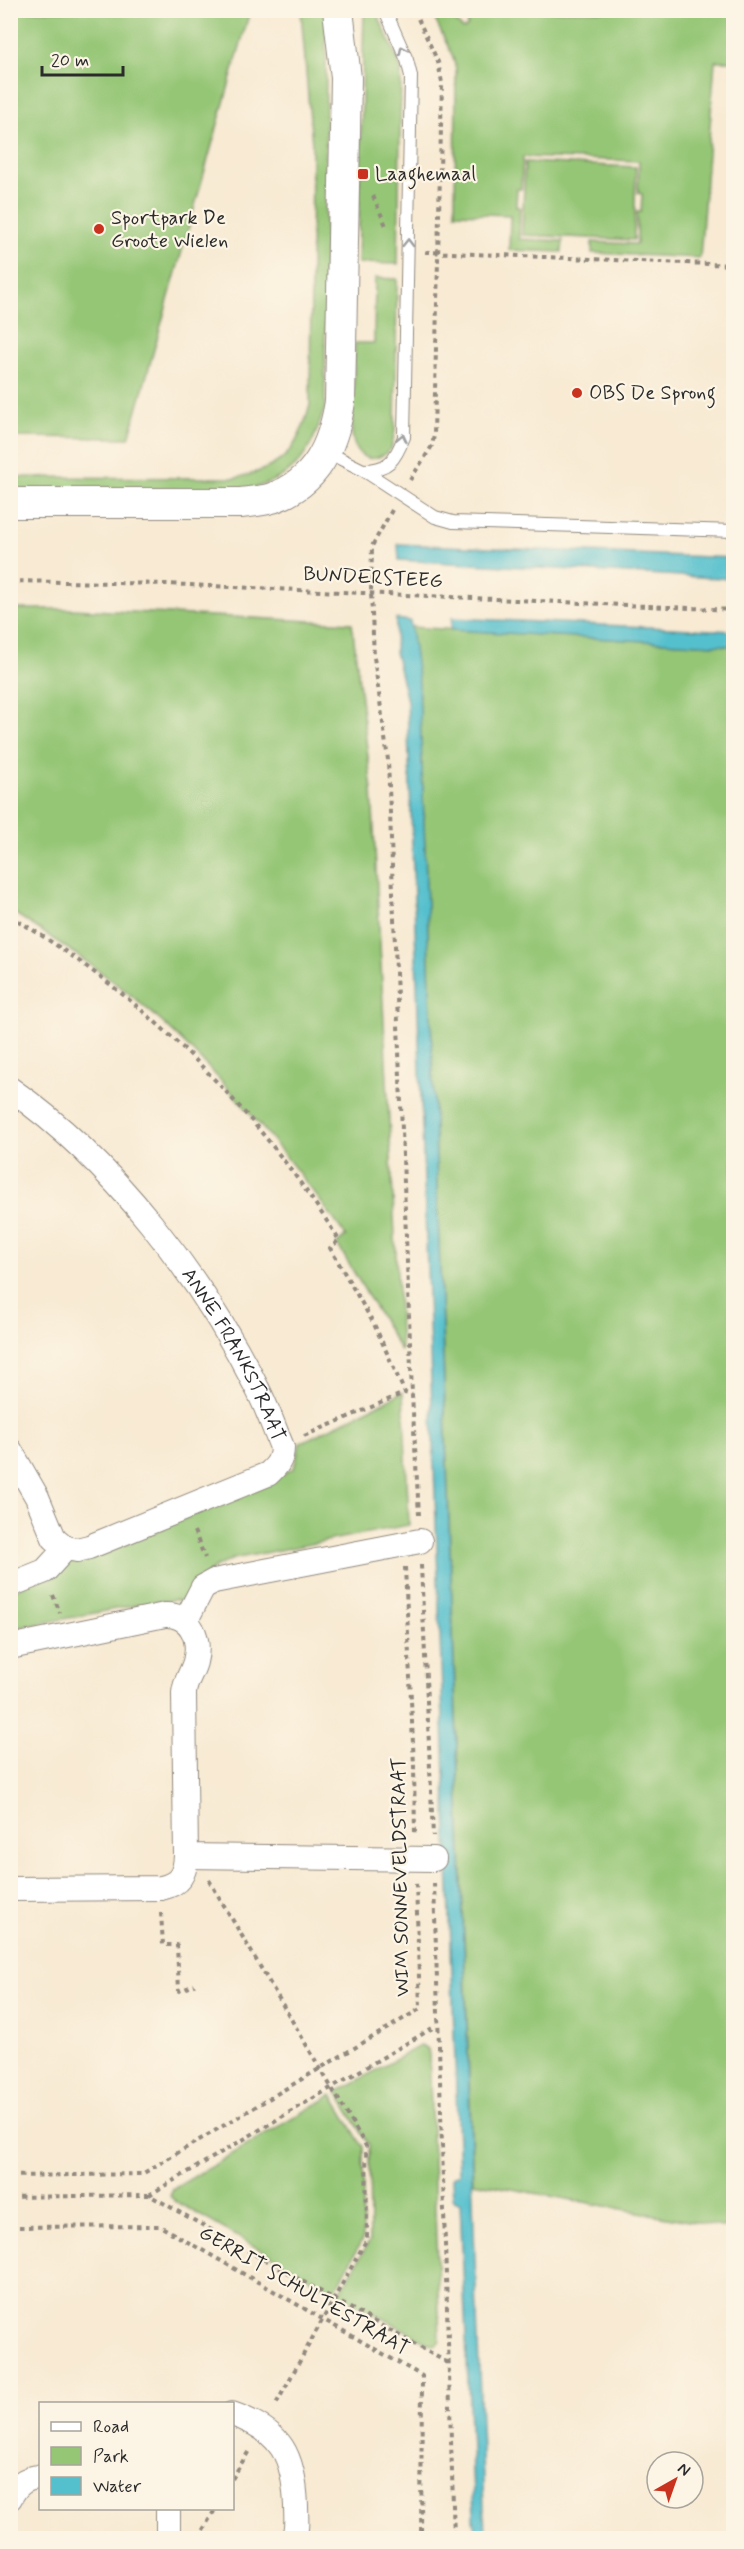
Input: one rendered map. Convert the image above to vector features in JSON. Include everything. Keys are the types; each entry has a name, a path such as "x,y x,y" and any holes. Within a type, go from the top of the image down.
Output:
{"street":[{"path":"338,10 346,78"},
{"path":"10,503 240,504 272,498 295,487 311,473 327,452 336,429 340,402 346,78 356,10"},
{"name":"ANNE FRANKSTRAAT","path":"10,1089 68,1136 111,1179 195,1282 258,1390 282,1447 282,1457 277,1466 268,1473 88,1547 77,1550 66,1548"},
{"path":"10,1450 32,1488 54,1538 66,1548 45,1571 10,1585"},
{"path":"186,1620 203,1587 214,1581 412,1542"},
{"path":"10,1647 177,1614 193,1628 196,1637 195,1660 185,1684 184,1693 195,1856 179,1881 160,1888 10,1889"},
{"path":"195,1856 424,1859"},
{"path":"234,2415 262,2428 284,2450 295,2479 296,2525 293,2538"},
{"path":"168,2510 168,2538"}],"lane":[{"path":"363,471 379,470 390,463 404,437 411,76 407,60 385,10"},
{"path":"327,452 363,471 435,517 453,522 734,531"}],"path":[{"path":"372,195 407,271 426,271 427,252 732,265"},
{"name":"BUNDERSTEEG","path":"10,581 212,585 734,610"},
{"path":"10,916 44,936 125,995 189,1054 275,1149 309,1192 339,1240 330,1248 374,1324 405,1393"},
{"path":"282,1447 405,1393 412,1395"},
{"path":"185,1508 214,1581"},
{"name":"WIM SONNEVELDSTRAAT","path":"11,2177 142,2174 420,2009 424,1859 414,1766 412,1542"},
{"path":"45,1571 68,1635"},
{"path":"195,1856 366,2146 367,2239 234,2477"},
{"path":"160,1888 162,1945 177,1945 179,1990 195,1985"},
{"path":"10,2197 148,2195 436,2026"},
{"path":"10,2164 11,2177"},
{"name":"GERRIT SCHULTESTRAAT","path":"148,2195 449,2363"},
{"name":"GERRIT SCHULTESTRAAT","path":"10,2227 160,2226 422,2376 422,2538"},
{"path":"198,2538 215,2510"}],"green space":[{"name":"Sportpark De Groote Wielen","path":"10,11 250,11 129,438 11,437"},
{"path":"301,11 326,11 325,407 312,442 295,466 285,474 272,481 236,492 11,491 11,477 235,478 265,469 276,463 286,455 300,435 310,405 312,145"},
{"path":"364,11 376,11 399,62 401,72 398,264 358,263"},
{"path":"431,11 445,11 463,29 468,23 460,11 733,11 733,61 715,61 700,258 592,253 592,242 637,244 637,212 641,212 642,194 638,193 639,161 523,157 521,189 517,189 516,207 520,207 519,239 563,241 562,252 509,250 510,215 455,213 456,70 453,57"},
{"path":"525,162 636,167 634,240 522,235"},
{"path":"375,278 397,279 395,431 391,449 377,458 370,458 360,454 353,441 352,432 355,343 374,343"},
{"path":"10,609 71,609 352,623 372,790 401,1351 337,1244 346,1236 271,1138 217,1076 158,1018 127,992 70,950 11,911"},
{"path":"410,627 733,646 733,2229 473,2182 419,684"},
{"path":"403,1392 409,1525 233,1559 204,1576 185,1604 178,1600 157,1601 11,1629 11,1592 72,1559 86,1561 240,1495 294,1468 300,1443"},
{"path":"421,2045 428,2049 429,2055 440,2341 435,2345 339,2294 370,2240 369,2145 337,2092"},
{"path":"332,2095 363,2147 363,2238 334,2292 170,2196 173,2189"}],"water":[{"path":"398,544 733,558 733,579 399,560"},
{"path":"452,618 733,631 733,646 451,630"},
{"path":"396,619 410,621 419,684 485,2538 475,2538 460,2203 453,2199 452,2177 459,2174 407,701 395,652"}],"place":[{"name":"Laaghemaal","path":"363,174"},
{"name":"Sportpark De Groote Wielen","path":"99,229"},
{"name":"OBS De Sprong","path":"577,393"}]}
